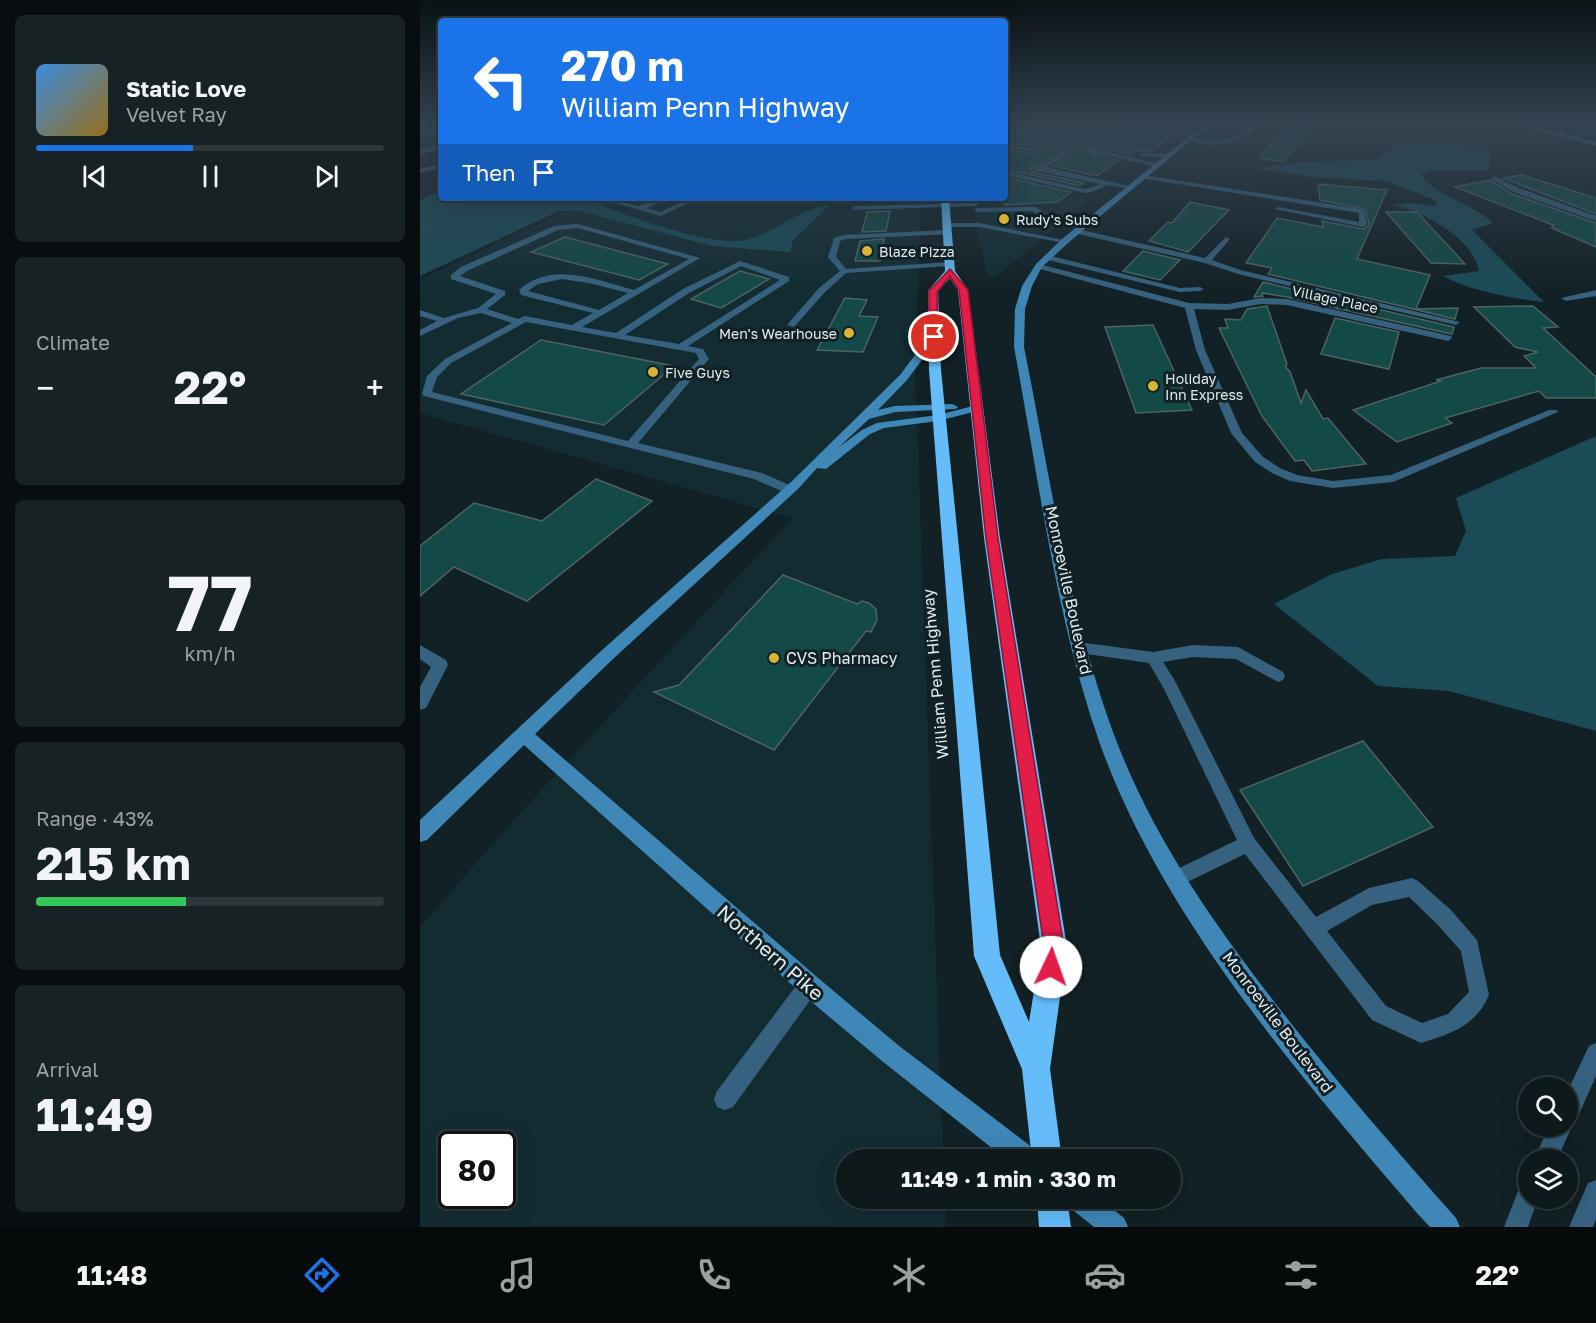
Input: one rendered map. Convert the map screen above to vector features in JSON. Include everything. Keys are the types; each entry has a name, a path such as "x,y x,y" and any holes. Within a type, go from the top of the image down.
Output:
{"highway":[{"name":"William Penn Highway","path":"945,202 950,268 963,290 992,538 1054,947 1036,1069 1046,1149"},
{"name":"William Penn Highway","path":"950,268 933,291 938,412 987,956 1036,1069"},
{"path":"1053,1209 1055,1227"}],"main road":[{"name":"Monroeville Boulevard","path":"1139,180 1074,233 1043,262 1027,286 1020,309 1019,347 1078,648 1123,780 1142,822 1175,879 1251,990 1305,1059 1447,1227"},
{"path":"793,487 820,456 910,371 934,337"},
{"path":"420,833 523,734 793,487 873,428 938,412 977,408"},
{"path":"861,418 883,411 938,412"},
{"name":"Northern Pike","path":"523,734 809,985 1014,1149"},
{"path":"1092,1209 1115,1227"}],"street":[{"path":"1498,180 1516,190 1596,219"},
{"path":"1566,298 1596,293"},
{"path":"420,651 440,665 420,703"}],"lane":[{"path":"1036,180 1085,191 1093,190 1106,183"},
{"path":"1094,180 1130,187"},
{"path":"1165,180 1362,211 1363,225 1278,209"},
{"path":"612,201 661,214 689,201"},
{"path":"641,208 658,201"},
{"path":"855,208 945,202 1030,208 1041,212 1074,233"},
{"path":"1311,215 1320,203"},
{"path":"976,204 979,225"},
{"path":"844,271 831,257 837,240 854,236 979,225 1074,233 1207,261 1238,272 1456,322"},
{"path":"573,328 632,292 696,258 578,226 557,228 464,269 454,278 502,293 522,290 546,277 560,274 632,292"},
{"path":"1207,261 1226,239"},
{"path":"1043,262 1180,290 1200,290"},
{"name":"Village Place","path":"1043,262 1189,306 1228,307 1261,301 1287,302 1449,338"},
{"path":"616,336 686,291 740,263 786,279 681,347"},
{"path":"791,325 822,290 844,271 950,268"},
{"path":"522,290 524,293 598,312"},
{"path":"482,310 502,293"},
{"path":"1189,306 1196,343 1244,444 1272,470 1292,478 1338,484 1366,484 1393,478 1553,412"},
{"path":"420,333 466,312 482,310 519,322"},
{"path":"420,313 445,321"},
{"path":"632,443 704,359 700,351 525,319 448,361 432,376 428,394 632,443 793,487"},
{"path":"1078,648 1153,658 1193,651 1238,653 1278,675"},
{"path":"1153,658 1170,685 1248,844 1313,929 1379,1013 1421,1033 1454,1022 1479,996 1470,947 1444,917 1412,887 1369,897 1313,929"},
{"path":"1175,879 1248,844"},
{"path":"725,1099 809,985"},
{"path":"1578,1092 1596,1053"},
{"path":"1581,1227 1596,1191"},
{"path":"1516,1227 1523,1209"}],"shaded area":[{"path":"1372,180 1425,180 1434,188 1485,216 1493,223 1472,230 1544,302 1492,294 1443,276 1479,271 1468,248 1457,237 1418,213 1392,205 1411,203 1436,206 1435,200 1386,181"},
{"path":"1008,182 1090,200 994,278 986,273 972,201 1008,201"},
{"path":"438,192 438,201 590,201 669,229 715,240 734,241 750,239 809,210 830,205 793,240 790,252 712,246 580,211 559,211 420,276 420,200"},
{"path":"588,201 921,201 915,365 943,1149 836,1149 836,1209 945,1209 946,1227 420,1227 420,927 511,823 792,518 420,413 420,279"},
{"path":"1596,436 1596,731 1449,691 1378,686 1274,604 1332,574 1382,559 1455,556 1466,531 1456,498"}],"building":[{"path":"1008,180 1019,180 1071,192 1057,202 1005,205 1005,201 1008,201"},
{"path":"1055,180 1084,183 1080,186"},
{"path":"1490,180 1512,194 1596,223 1596,247 1552,228 1553,225 1455,187"},
{"path":"1509,180 1539,180 1596,198 1596,214"},
{"path":"1318,184 1387,190 1357,259 1430,275 1416,309 1458,308 1455,319 1268,274 1272,268 1246,263 1277,218 1323,227 1322,221 1363,229 1369,226 1366,209 1320,200"},
{"path":"1190,202 1229,210 1188,252 1149,241 1168,222 1172,223"},
{"path":"890,211 886,231 862,232 867,212"},
{"path":"1386,212 1417,212 1465,264 1431,263"},
{"path":"565,237 668,264 639,280 531,252"},
{"path":"884,239 880,261 855,261 860,241"},
{"path":"1143,251 1180,260 1160,280 1123,271"},
{"path":"740,271 769,279 721,308 691,299"},
{"path":"1263,282 1454,327 1452,334 1287,297 1262,293 1263,296 1254,297"},
{"name":"Men's Wearhouse","path":"845,298 867,300 859,316 878,317 863,352 817,350"},
{"path":"1267,306 1287,364 1285,366 1290,372 1301,403 1306,390 1323,419 1328,418 1366,464 1312,471 1304,460 1295,461 1262,416 1219,328 1228,328 1225,319 1241,320 1247,309"},
{"path":"1533,306 1558,327 1543,328 1596,377 1596,398 1546,398 1539,391 1445,418 1452,423 1397,442 1353,410 1441,381 1436,380 1481,368 1536,368 1524,356 1538,352 1515,347 1474,307"},
{"path":"1335,318 1399,332 1389,369 1321,354"},
{"name":"Holiday Inn Express","path":"1153,325 1192,410 1136,413 1105,327"},
{"path":"541,340 674,366 604,425 461,394"},
{"path":"596,479 652,501 527,601 454,567 420,596 420,546 474,503 542,521"},
{"name":"CVS Pharmacy","path":"783,575 857,604 862,601 869,603 876,609 877,620 871,632 866,631 774,750 654,692 679,685"},
{"path":"1363,741 1433,827 1303,886 1240,790"}],"place":[{"name":"Rudy's Subs","path":"1004,219"},
{"name":"Blaze Pizza","path":"867,251"},
{"name":"Men's Wearhouse","path":"849,333"},
{"name":"Five Guys","path":"653,372"},
{"name":"Holiday Inn Express","path":"1153,386"},
{"name":"CVS Pharmacy","path":"774,658"}],"route":[{"path":"934,337 933,291 950,271 963,290 992,538 1054,947 1051,967"}]}
